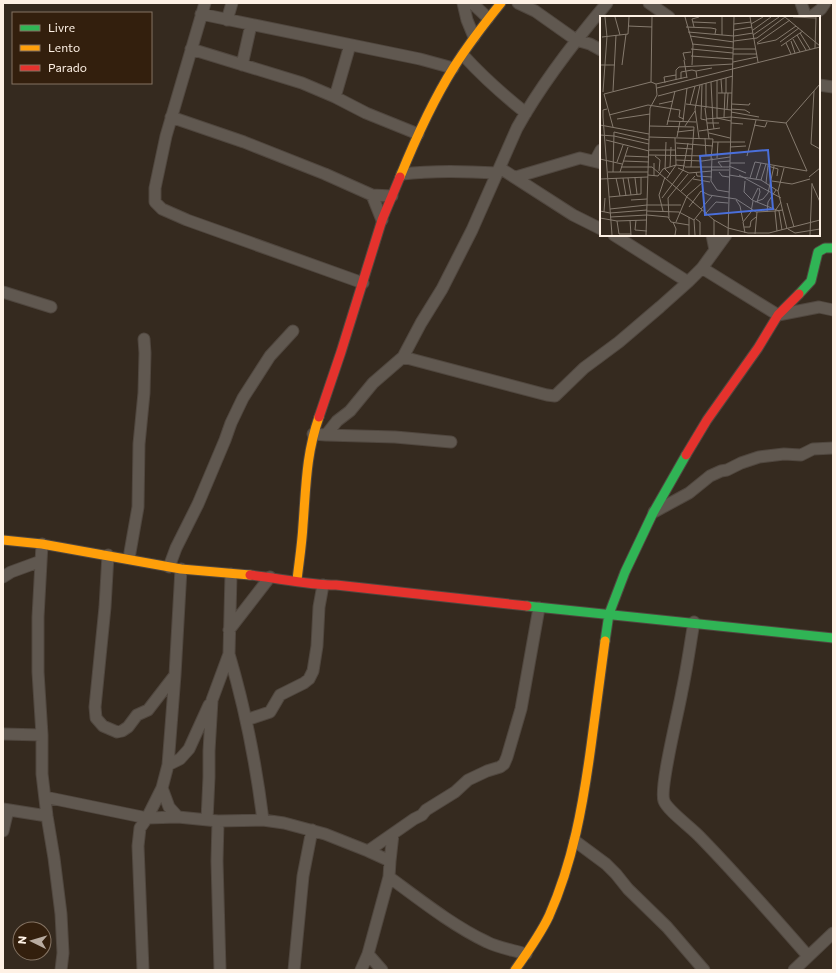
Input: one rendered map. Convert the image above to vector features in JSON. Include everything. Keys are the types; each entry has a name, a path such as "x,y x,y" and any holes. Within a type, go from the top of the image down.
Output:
{"street":[{"path":"205,3 171,117 155,188 154,198 158,206 187,220 363,283"},
{"path":"227,20 232,3"},
{"path":"463,3 467,20 474,37"},
{"path":"472,3 488,18"},
{"path":"298,580 306,473 313,434 363,283 382,220 418,134 453,68 488,18 501,3"},
{"path":"518,3 535,11 576,40 590,44 600,49"},
{"path":"326,436 337,421 350,411 373,383 403,357 421,323 442,289 472,230 517,128 576,40 607,3"},
{"path":"649,3 668,16"},
{"path":"801,3 806,16"},
{"path":"812,16 821,9 825,3"},
{"path":"202,14 420,59 453,68"},
{"path":"242,65 251,25"},
{"path":"335,97 350,45"},
{"path":"191,49 302,83 335,97 366,113 418,134"},
{"path":"463,55 492,86 526,113"},
{"path":"820,85 833,87"},
{"path":"171,117 244,142 372,195 392,196"},
{"path":"516,177 580,158 598,162"},
{"path":"402,174 432,170 481,172 499,171 516,177 573,215 600,228"},
{"path":"481,172 492,184"},
{"path":"372,195 382,220"},
{"path":"616,236 688,282"},
{"path":"712,236 715,250"},
{"path":"403,357 547,396 555,396 584,368 619,342 688,282 702,268 725,236"},
{"path":"515,970 548,918 558,895 575,841 584,795 609,614 625,572 653,513 707,420 758,348 778,315 806,288 811,281 818,252 826,248 833,248"},
{"path":"702,268 778,315 819,307 833,310"},
{"path":"3,292 51,307"},
{"path":"169,567 179,541 204,492 242,398 270,356 293,331"},
{"path":"129,558 138,507 140,436 145,386 146,353 144,339"},
{"path":"313,434 326,436 395,437 451,442"},
{"path":"653,513 690,493 710,476 727,470 740,463 784,454 801,455 814,449 833,448"},
{"path":"3,540 108,554 181,569 270,577 298,580 323,585 344,586 539,608 694,622 833,638"},
{"path":"42,544 38,633 42,774 61,914 63,953 62,970"},
{"path":"108,554 105,607 95,707 96,718 104,726 117,732 122,731 128,727 136,715 148,710 175,675"},
{"path":"3,577 11,572 41,561"},
{"path":"143,970 138,846 140,828 147,818 162,788 168,765 181,569"},
{"path":"231,574 229,654 237,680 246,720 263,820"},
{"path":"229,630 270,577"},
{"path":"246,720 270,712 280,695 309,679 313,671 318,646 323,585"},
{"path":"368,851 455,792 468,780 504,764 521,709 539,608"},
{"path":"694,622 662,794 664,801 668,807 739,877 808,956"},
{"path":"168,765 180,759 188,749 212,700 229,654"},
{"path":"212,700 209,777 217,861 220,970"},
{"path":"3,734 42,735"},
{"path":"162,788 169,807 178,817"},
{"path":"45,797 147,818 178,817 213,820 263,820 312,830 390,861"},
{"path":"3,831 6,809 47,816"},
{"path":"294,970 303,876 312,830"},
{"path":"361,970 368,954 389,877 393,834"},
{"path":"575,841 606,864 628,889 667,927 704,970"},
{"path":"389,877 475,936 492,944 526,954"},
{"path":"794,970 833,933"},
{"path":"368,954 382,970"}],"traffic: fast":[{"path":"799,294 811,281 818,252 825,248 833,248"},
{"path":"605,641 609,614 625,572 653,513 686,455"},
{"path":"527,606 833,638"}],"traffic: slow":[{"path":"400,177 424,121 446,80 459,59 501,3"},
{"path":"297,580 309,457 311,444 319,417"},
{"path":"3,540 42,544 181,569 250,575"},
{"path":"515,970 549,916 565,875 571,854 581,811 605,641"}],"traffic: jam":[{"path":"319,417 382,220 400,177"},
{"path":"686,455 707,420 758,348 778,315 799,294"},
{"path":"250,575 314,584 336,585 527,606"}]}
